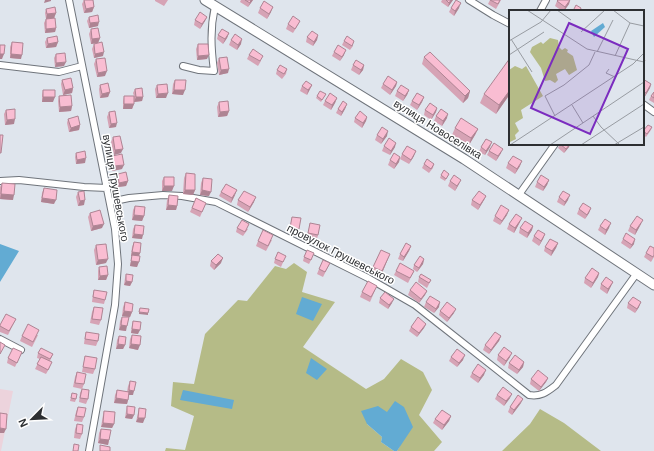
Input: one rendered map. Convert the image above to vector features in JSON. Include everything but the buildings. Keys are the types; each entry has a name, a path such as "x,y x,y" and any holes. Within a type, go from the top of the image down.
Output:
{"main road":[{"name":"вулиця Новоселівка","path":"205,0 464,159 654,285"}],"street":[{"name":"вулиця Грушевського","path":"69,0 110,202 115,229 118,264 116,305 89,451"},
{"path":"469,0 509,23"},
{"path":"541,10 546,0"},
{"path":"183,66 199,70 214,71 211,48 211,24 215,6"},
{"path":"0,65 59,72 82,66"},
{"path":"644,105 654,112"},
{"path":"518,196 554,145"},
{"path":"0,181 19,180 107,188"},
{"name":"провулок Грушевського","path":"110,202 129,198 163,195 182,196 216,202 361,275 415,305 529,395 537,397 546,393 556,385 637,273"},
{"path":"0,339 21,350"}],"shaded area":[{"path":"0,389 13,391 1,451 0,451"}],"green space":[{"path":"294,263 307,272 302,292 335,302 303,347 366,389 384,379 401,359 423,372 432,390 419,415 442,442 434,451 397,451 400,446 387,412 367,424 382,437 381,442 394,451 165,451 166,448 185,450 194,416 171,406 173,382 194,384 205,334 238,300 247,301 275,266 286,269"},
{"path":"540,409 564,423 601,451 502,451 530,424"}],"water":[{"path":"0,244 19,251 0,282"},
{"path":"302,297 322,304 313,321 296,314"},
{"path":"311,358 327,369 317,380 306,373"},
{"path":"183,390 234,400 232,409 180,400"},
{"path":"395,401 404,407 413,427 397,451 394,451 381,442 382,437 367,424 361,411 378,406 387,412"}]}
